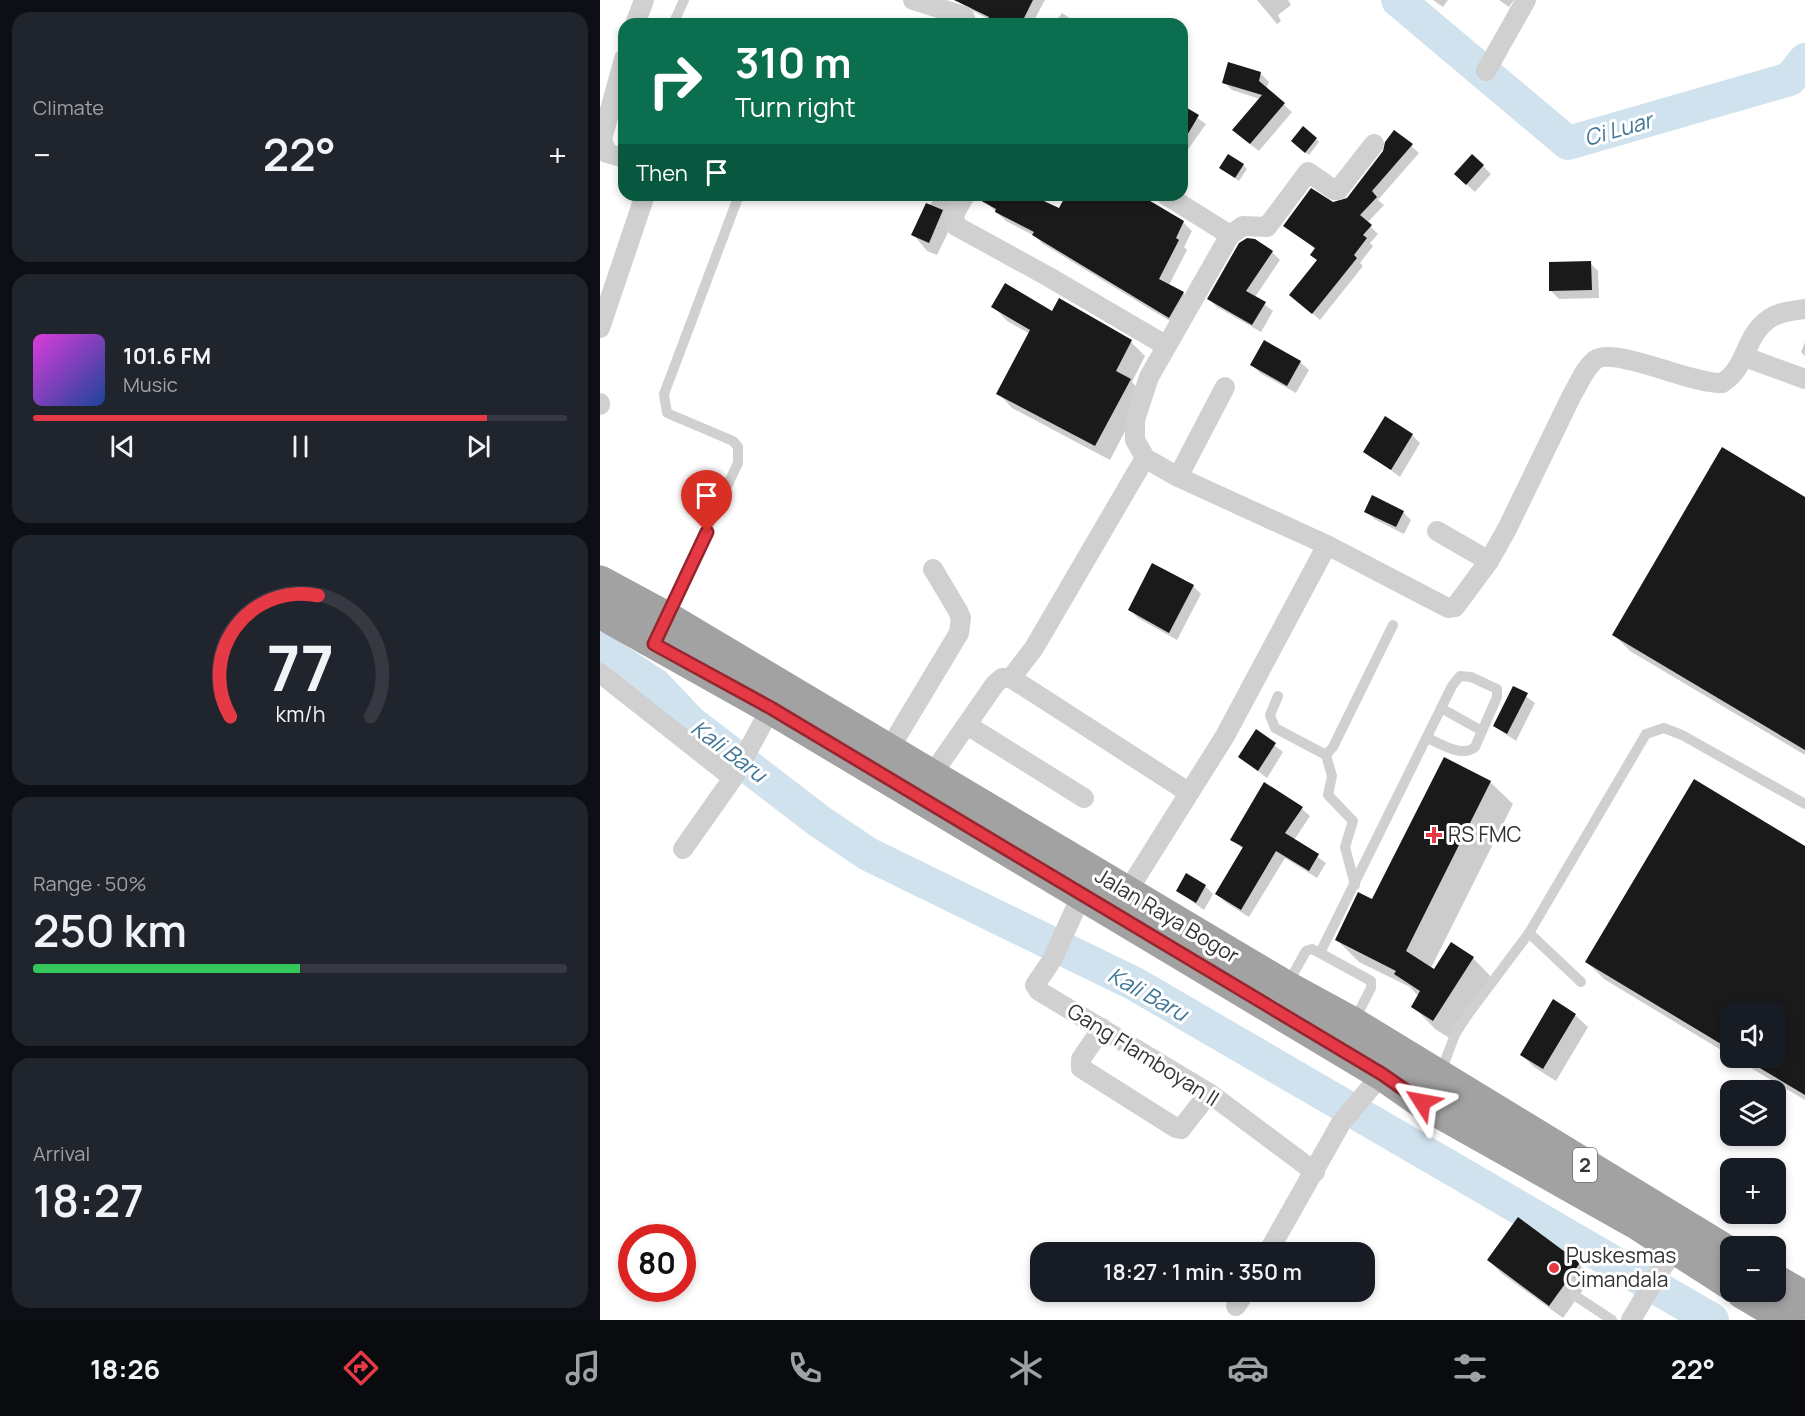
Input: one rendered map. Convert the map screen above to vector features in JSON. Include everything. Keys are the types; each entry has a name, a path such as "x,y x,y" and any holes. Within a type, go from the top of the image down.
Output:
{"highway":[{"name":"Jalan Raya Bogor","path":"600,582 766,717 1077,905 1279,999 1352,1023 1431,1090 1669,1258 1720,1279"},
{"name":"Jalan Raya Bogor","path":"600,612 659,630 888,751 1127,892 1279,999 1376,1080 1431,1090 1720,1248"},
{"path":"1786,1287 1805,1298"},
{"path":"1759,1302 1789,1320"}],"street":[{"path":"637,18 644,0"},
{"path":"912,0 953,6 965,18"},
{"path":"1486,70 1526,0"},
{"path":"618,81 602,139 607,153 618,156"},
{"path":"1374,144 1338,190 1334,190 1308,172 1268,227 1243,226 1230,236 1149,377 1135,420 1135,440 1145,458 1178,477 1327,544 1448,608 1455,607 1489,561 1572,395 1586,370 1594,361 1600,358 1620,358 1711,384 1722,383 1731,378 1764,322 1781,313 1805,309"},
{"path":"600,328 643,201"},
{"path":"962,201 954,215 956,226 1166,345"},
{"path":"1175,201 1230,236"},
{"path":"1745,357 1805,379"},
{"path":"1178,477 1225,387"},
{"path":"1011,678 1034,648 1145,458"},
{"path":"1437,531 1489,561"},
{"path":"1127,892 1225,736 1327,544"},
{"path":"888,751 958,633 961,618 933,568"},
{"path":"600,673 735,774"},
{"path":"930,776 995,684 1002,678 1011,678 1188,792"},
{"path":"683,849 735,774 766,717"},
{"path":"967,725 1084,798"},
{"name":"Gang Flamboyan II","path":"1077,905 1052,960 1035,985 1037,988 1209,1093 1315,1172"},
{"path":"1102,1028 1081,1059 1081,1068 1176,1128 1181,1129 1209,1093"},
{"path":"1274,1242 1341,1123 1376,1080"},
{"path":"1633,1316 1669,1258"}],"lane":[{"path":"676,18 684,0"},
{"path":"659,630 738,463 738,447 733,441 667,413 664,394 737,201"},
{"path":"1326,755 1333,747 1392,625"},
{"path":"1320,953 1441,708 1460,676 1497,689 1497,697 1475,747 1470,751 1462,752 1427,738"},
{"path":"1278,696 1270,715 1275,728 1326,755 1332,777 1328,795 1353,821 1345,847 1355,885"},
{"path":"1441,708 1482,730"},
{"path":"1431,1090 1458,1029 1529,933 1646,734 1664,728 1682,735 1805,804"},
{"path":"1529,933 1581,982"},
{"path":"1279,999 1306,951 1312,949 1371,981 1371,988 1352,1023"},
{"path":"1574,1295 1612,1320"}],"building":[{"path":"954,0 1033,0 1024,18 989,17"},
{"path":"1228,62 1261,72 1259,81 1285,103 1250,144 1232,130 1262,95 1222,83"},
{"path":"1188,109 1199,115 1188,134"},
{"path":"1303,126 1317,138 1305,153 1291,141"},
{"path":"1394,130 1413,144 1372,191 1377,197 1360,215 1372,225 1363,235 1367,238 1354,255 1357,258 1312,314 1289,295 1317,260 1310,255 1315,248 1283,226 1311,188 1333,202 1347,198 1383,151 1385,142"},
{"path":"1228,154 1244,164 1235,178 1219,168"},
{"path":"1472,154 1484,165 1466,185 1454,174"},
{"path":"981,201 1044,201 1059,208 1063,201 1150,201 1184,221 1176,238 1179,240 1159,279 1184,292 1169,318 1032,235 1034,232 995,212 996,209"},
{"path":"926,203 943,210 929,243 911,235"},
{"path":"1247,238 1255,239 1273,251 1246,291 1266,302 1252,325 1207,299 1239,243"},
{"path":"1591,261 1592,290 1549,291 1549,262"},
{"path":"1005,283 1052,311 1059,298 1132,340 1116,371 1131,379 1095,446 996,394 1030,330 991,307"},
{"path":"1264,340 1301,361 1287,386 1250,365"},
{"path":"1385,416 1413,434 1391,470 1363,452"},
{"path":"1722,447 1805,497 1805,750 1612,635"},
{"path":"1372,495 1404,511 1396,527 1364,512"},
{"path":"1152,563 1194,585 1169,633 1128,610"},
{"path":"1513,686 1528,693 1507,734 1493,726"},
{"path":"1256,729 1276,743 1258,771 1238,757"},
{"name":"RS FMC","path":"1444,757 1491,781 1406,951 1434,969 1451,942 1474,957 1433,1021 1411,1007 1420,991 1394,974 1396,971 1335,940 1358,892 1372,899"},
{"path":"1694,779 1805,846 1805,1095 1786,1084 1786,1080 1780,1080 1760,1068 1786,1068 1786,1002 1720,1002 1720,1043 1585,962"},
{"path":"1264,782 1303,807 1285,833 1319,854 1309,871 1276,851 1241,910 1215,894 1243,847 1230,840"},
{"path":"1186,873 1206,885 1196,903 1176,891"},
{"path":"1553,999 1576,1014 1543,1069 1520,1055"},
{"path":"1518,1217 1580,1263 1549,1306 1487,1260"}],"waterway":[{"name":"Ci Luar","path":"1398,0 1568,143 1790,79 1805,60"},
{"name":"Kali Baru","path":"600,649 655,685 690,722 819,821 868,854 1135,984 1712,1320"}],"place":[{"name":"RS FMC","path":"1434,835"},
{"name":"Puskesmas Cimandala","path":"1554,1268"}],"route":[{"path":"707,532 654,644 771,708 1382,1074 1422,1102"}]}
